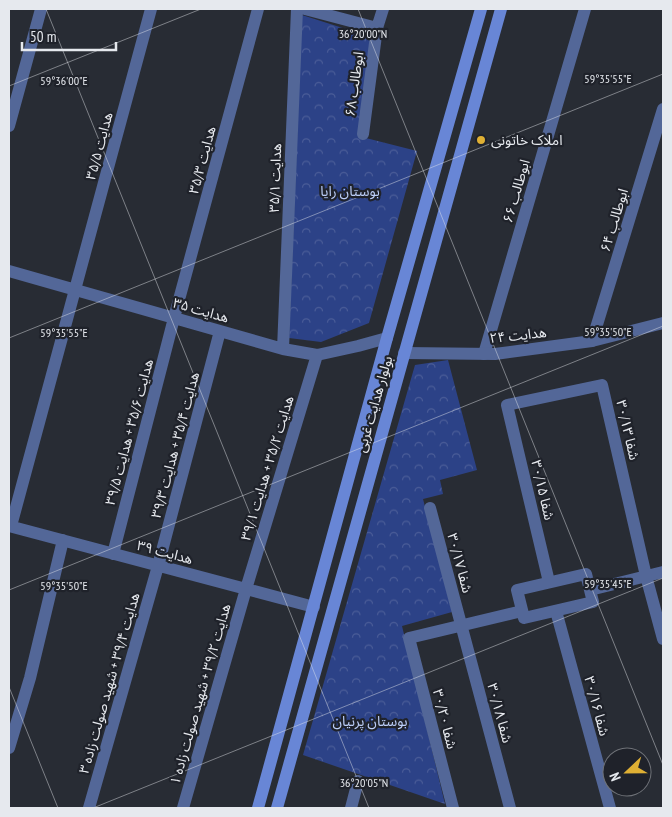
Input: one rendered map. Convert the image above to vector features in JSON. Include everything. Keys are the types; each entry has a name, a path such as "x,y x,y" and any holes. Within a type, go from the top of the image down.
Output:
{"main road":[{"name":"بولوار هدایت غربی","path":"258,808 387,338 481,9"},
{"name":"بولوار هدایت غربی","path":"277,808 501,9"},
{"path":"432,180 451,186"},
{"path":"275,746 293,751"}],"street":[{"path":"9,126 41,9"},
{"name":"هدایت ۳۵/۵","path":"10,526 76,290 151,9"},
{"name":"هدایت ۳۵/۳","path":"174,318 258,9"},
{"name":"هدایت ۳۵/۱","path":"283,349 298,9"},
{"path":"305,9 377,28"},
{"name":"ابوطالب ۶۸","path":"363,134 377,28 383,9"},
{"name":"ابوطالب ۶۶","path":"484,354 585,9"},
{"name":"ابوطالب ۶۴","path":"592,341 663,109"},
{"name":"هدایت ۳۵","path":"9,271 283,349 317,355 387,338"},
{"name":"هدایت ۳۵/۶ + هدایت ۳۹/۵","path":"113,554 174,318"},
{"name":"هدایت ۲۴","path":"404,353 495,354 592,341 663,323"},
{"name":"هدایت ۳۵/۴ + هدایت ۳۹/۳","path":"158,566 220,331"},
{"name":"هدایت ۳۵/۲ + هدایت ۳۹/۱","path":"246,589 317,355"},
{"name":"شفا ۳۰/۱۳","path":"507,405 602,385 646,576"},
{"name":"شفا ۳۰/۱۵","path":"507,405 549,582"},
{"name":"شفا ۳۰/۱۷","path":"430,508 461,625"},
{"name":"هدایت ۳۹","path":"10,526 314,607"},
{"path":"9,748 30,678 63,540"},
{"name":"هدایت ۳۹/۴ + شهید صولت زاده ۳","path":"89,808 158,566"},
{"path":"590,590 663,572"},
{"path":"586,574 590,590 592,602 524,618 517,590 586,574"},
{"path":"646,576 663,638"},
{"name":"هدایت ۳۹/۲ + شهید صولت زاده ۱","path":"182,808 246,589"},
{"path":"461,625 522,611"},
{"name":"شفا ۳۰/۱۶","path":"556,611 610,808"},
{"name":"شفا ۳۰/۲۰","path":"453,808 409,638 461,625"},
{"name":"شفا ۳۰/۱۸","path":"461,625 510,808"},
{"path":"351,808 358,781"}],"green space":[{"name":"بوستان رایا","path":"302,15 371,37 358,136 417,151 369,323 321,342 289,338"},
{"name":"بوستان پرنیان","path":"448,360 477,470 440,480 443,494 423,499 452,612 402,626 445,804 303,755 415,365"}],"place":[{"name":"املاک خاتونی","path":"481,140"}]}
